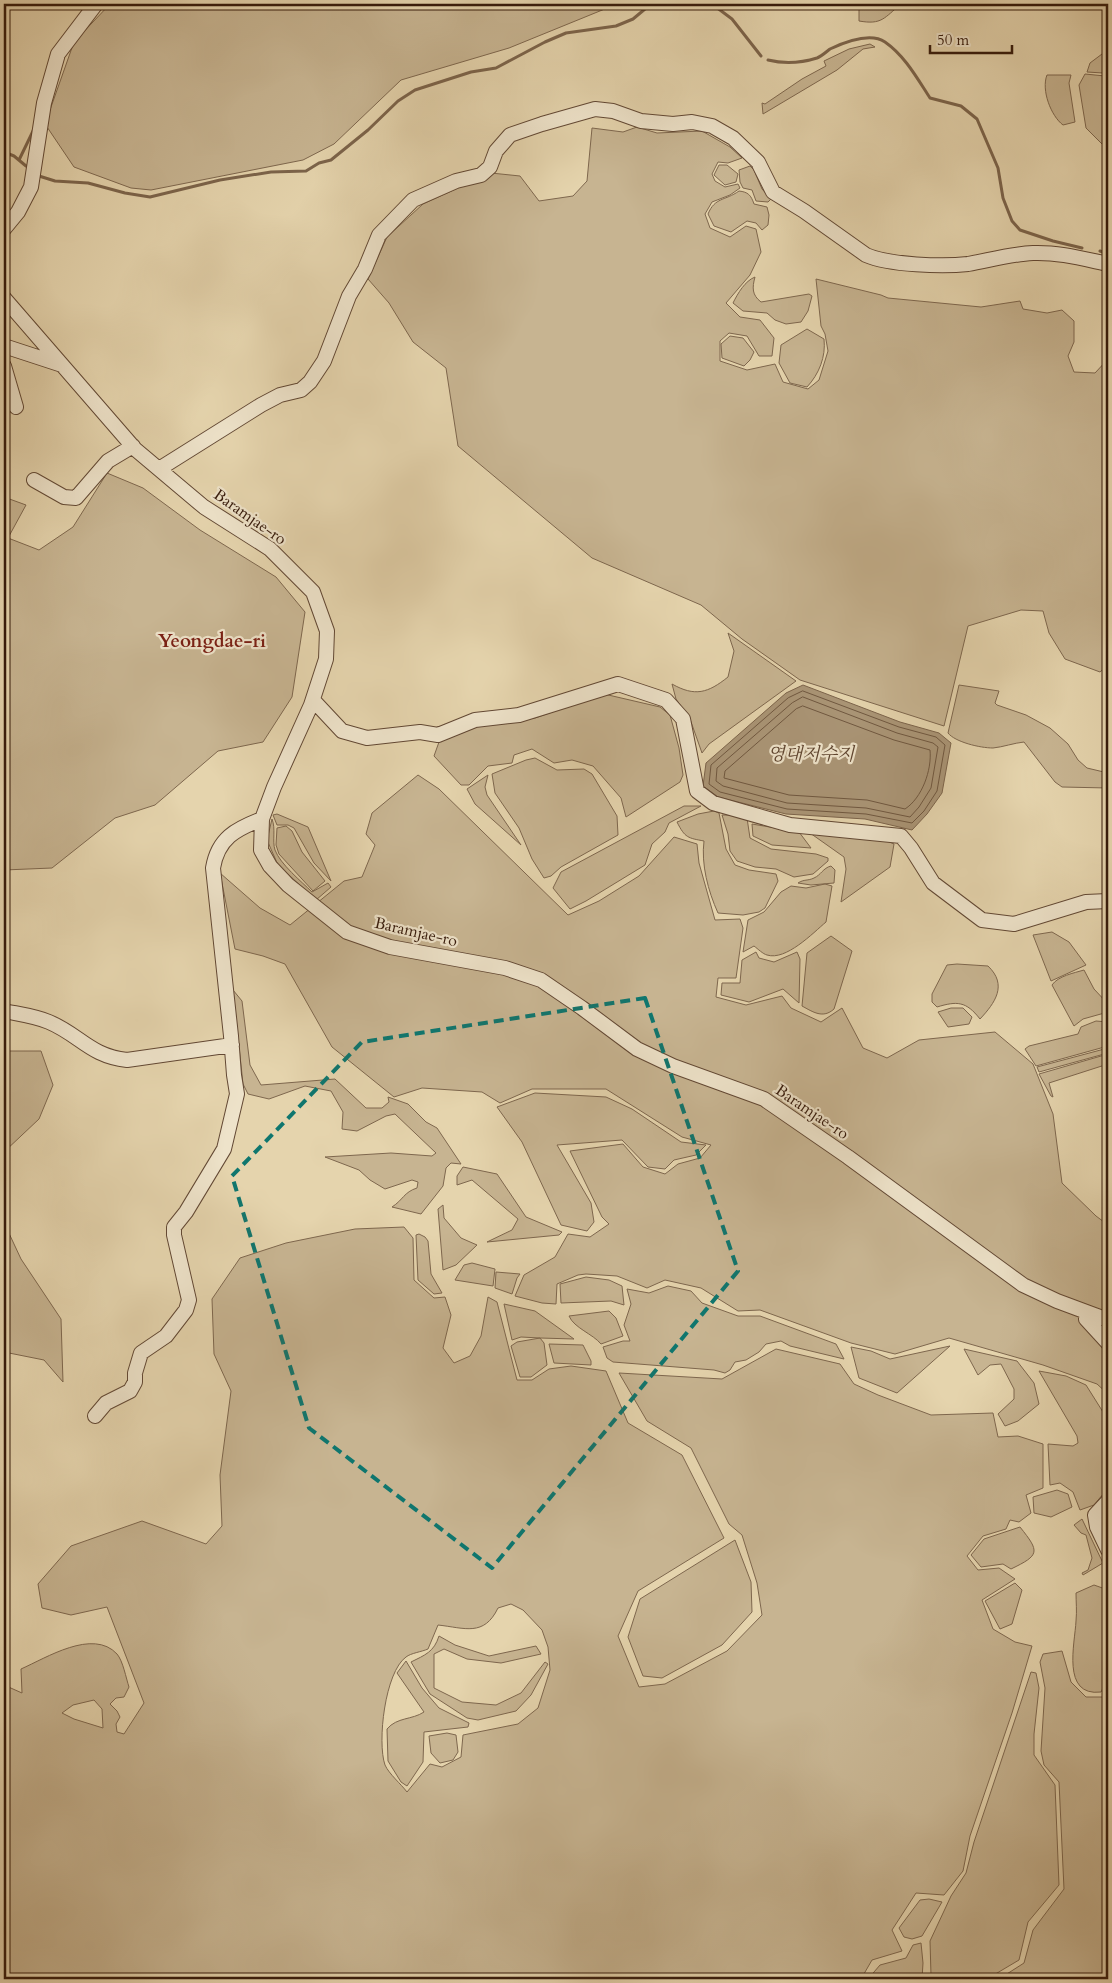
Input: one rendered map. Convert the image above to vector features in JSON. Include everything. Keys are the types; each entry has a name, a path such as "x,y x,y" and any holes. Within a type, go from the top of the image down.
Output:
{"street":[{"path":"4,228 18,212 31,187 44,103 58,54 96,4"},
{"path":"159,469 267,402 280,395 301,390 310,382 324,360 349,296 365,269 379,234 413,200 456,181 481,174 490,167 496,152 510,134 595,109 613,111 641,121 673,124 692,122 724,132 758,162 773,192 804,211 866,255 877,260 942,265 968,264 993,258 1033,253 1076,257 1108,264"},
{"name":"Baramjae-ro","path":"4,298 133,446 204,507 270,549 313,592 327,631 326,659 313,700 274,787 262,819 262,850 270,866 288,885 347,932 390,947 505,968 541,980 636,1049 673,1066 764,1099 848,1157 1023,1285 1057,1301 1108,1320"},
{"path":"4,346 63,366"},
{"path":"4,366 16,407"},
{"path":"34,480 64,497 76,498 108,462 133,446"},
{"path":"313,700 342,731 368,738 420,732 438,735 474,720 519,715 618,684 666,700 683,719 697,791 713,803 790,825 901,836 911,848 933,883 982,920 1014,924 1086,902 1108,901"},
{"path":"95,1416 106,1403 130,1391 135,1382 135,1373 141,1353 166,1336 186,1310 188,1300 174,1235 174,1226 186,1212 224,1149 237,1094 213,868 219,846 239,828 262,819"},
{"path":"4,1011 48,1021 98,1053 111,1059 127,1060 232,1045"},
{"path":"1088,1312 1086,1319 1108,1342"},
{"path":"1108,1501 1096,1515 1097,1527 1108,1550"}],"highlighted area":[{"path":"645,998 738,1271 492,1568 309,1428 232,1176 362,1042"}],"shaded area":[{"path":"110,4 617,4 509,48 401,80 334,144 303,160 151,190 131,188 74,167 45,124 74,42"},
{"path":"859,4 901,4 886,17 878,21 867,22 859,21"},
{"path":"870,44 875,47 863,49 837,70 763,114 762,103 765,104 802,79 826,66 824,61 849,49"},
{"path":"1106,51 1108,53 1108,65 1103,73 1087,72 1090,63"},
{"path":"1108,70 1108,150 1086,128 1079,85 1085,74 1105,76"},
{"path":"1047,75 1071,75 1069,83 1075,122 1063,125 1055,116 1046,95 1045,81"},
{"path":"637,127 657,133 702,131 730,147 742,158 728,163 718,162 712,174 715,181 725,187 738,184 740,188 730,195 712,202 705,214 710,228 730,237 746,226 756,229 761,252 750,275 726,303 740,317 760,320 774,338 772,356 759,356 747,336 729,333 720,341 720,361 747,370 775,364 783,382 808,389 819,380 828,351 825,334 821,326 816,279 888,298 981,307 1020,301 1023,309 1047,313 1062,310 1074,321 1074,342 1068,356 1074,372 1095,373 1108,359 1108,665 1100,672 1065,659 1049,633 1043,611 1021,610 968,626 944,726 800,680 742,639 701,605 592,558 458,446 446,368 413,342 389,303 368,279 387,237 423,204 491,173 520,176 539,201 573,196 587,181 592,128 623,132"},
{"path":"719,165 727,165 738,174 736,182 725,185 714,175"},
{"path":"750,166 754,170 762,189 771,199 768,202 756,201 752,190 743,188 740,182 739,170"},
{"path":"739,191 749,194 754,204 767,207 769,215 768,225 762,230 756,223 747,221 731,232 714,226 708,214 711,209 717,202"},
{"path":"755,277 754,291 756,297 761,302 809,294 812,296 808,311 801,322 786,324 775,320 767,313 743,311 733,303 745,284"},
{"path":"807,329 824,339 824,352 821,365 807,387 790,383 779,363 781,345"},
{"path":"730,336 743,338 754,352 744,366 722,358 721,344"},
{"path":"107,473 143,488 200,530 276,577 305,612 292,697 263,742 218,751 155,805 115,818 52,868 4,870 4,497 26,505 8,538 39,550 73,527"},
{"path":"728,633 796,681 709,744 702,753 690,719 676,699 672,684 695,692 708,690 728,677 734,651"},
{"path":"959,685 999,691 995,703 997,705 1026,715 1050,728 1068,744 1078,760 1087,768 1108,773 1108,788 1062,787 1055,782 1024,742 988,748 968,744 951,736 948,733"},
{"path":"604,694 660,707 670,715 679,748 683,775 680,782 626,817 621,798 593,766 572,760 554,763 532,749 514,755 512,763 488,766 469,785 461,785 434,756 439,742 479,726 535,718"},
{"path":"535,758 557,770 584,769 592,774 617,816 618,835 561,867 551,876 544,878 532,859 519,828 495,793 492,774"},
{"path":"418,775 439,789 568,915 599,901 639,876 674,837 697,844 699,863 715,920 740,919 743,928 736,978 718,978 716,997 746,1005 782,996 791,1008 821,1022 842,1008 863,1048 887,1058 919,1040 995,1032 1033,1064 1053,1114 1062,1183 1108,1225 1108,1394 1097,1384 1043,1365 949,1338 895,1354 851,1343 760,1310 738,1311 701,1288 665,1280 647,1288 617,1276 586,1274 578,1275 557,1284 556,1304 542,1303 515,1296 524,1275 555,1257 568,1234 590,1237 609,1224 602,1217 570,1151 623,1144 643,1167 665,1174 678,1164 700,1158 711,1145 682,1137 606,1089 532,1089 500,1103 482,1092 422,1088 394,1097 332,1047 285,964 235,949 220,873 260,908 290,925 344,881 362,877 375,845 366,834 372,813"},
{"path":"488,775 485,787 487,795 521,845 475,804 467,789"},
{"path":"684,806 701,806 669,823 665,832 652,844 645,865 570,909 553,888 561,872"},
{"path":"714,811 719,813 726,849 735,865 749,870 776,874 778,881 765,908 759,912 743,915 718,913 706,877 704,841 688,836 682,831 677,822 698,814"},
{"path":"277,814 308,827 331,881 314,863 294,828 288,825 277,825 273,815"},
{"path":"722,815 740,815 747,818 750,838 771,849 816,854 828,858 828,861 813,874 794,877 776,869 755,867 737,861 730,851 728,834"},
{"path":"272,819 275,850 286,867 312,892 328,883 331,887 316,900 278,865 267,840"},
{"path":"752,824 799,832 811,848 772,845 753,836"},
{"path":"286,826 292,831 302,852 325,881 313,891 279,854 276,845 277,828"},
{"path":"810,833 885,840 894,844 890,867 841,902 846,869 844,857"},
{"path":"831,866 835,870 834,883 811,885 798,883 814,878"},
{"path":"825,884 832,886 826,922 807,939 791,950 774,956 762,953 754,946 743,952 748,920 764,912 781,892 791,886 806,888"},
{"path":"1052,932 1069,942 1086,965 1051,981 1033,935"},
{"path":"831,936 852,951 834,1009 826,1014 818,1014 802,1006 807,953"},
{"path":"756,952 759,958 774,962 797,952 800,959 799,1003 783,989 749,1002 721,995 722,983 740,983 742,960"},
{"path":"947,965 988,966 997,980 997,994 990,1007 980,1019 970,1009 961,1004 956,1003 937,1007 932,1002 932,994"},
{"path":"1084,970 1094,989 1108,1004 1108,1012 1083,1019 1074,1026 1052,985 1062,977"},
{"path":"233,990 242,1001 250,1065 261,1085 335,1079 366,1108 382,1108 389,1102 388,1097 408,1104 426,1122 437,1128 461,1164 451,1163 446,1168 443,1186 421,1214 392,1207 409,1192 417,1188 418,1182 412,1180 385,1189 370,1180 359,1170 325,1157 391,1153 432,1156 436,1153 395,1114 386,1116 357,1131 342,1129 343,1112 331,1091 305,1086 269,1099 248,1094 243,1084"},
{"path":"951,1008 963,1008 972,1017 969,1024 948,1027 938,1012"},
{"path":"1096,1021 1108,1022 1108,1046 1036,1066 1025,1049 1029,1046 1078,1034 1081,1027"},
{"path":"1108,1048 1108,1053 1039,1072 1037,1067"},
{"path":"4,1051 41,1051 53,1085 39,1119 4,1152"},
{"path":"1108,1054 1108,1064 1049,1083 1053,1097 1039,1074"},
{"path":"535,1093 606,1097 632,1109 681,1142 706,1145 696,1155 674,1160 665,1169 648,1167 622,1140 557,1145 591,1203 594,1222 587,1231 561,1225 522,1142 497,1107"},
{"path":"463,1167 497,1174 526,1217 562,1232 559,1235 487,1242 512,1230 518,1219 472,1180 457,1185 457,1176"},
{"path":"443,1205 444,1218 461,1238 477,1245 456,1265 443,1270 438,1209"},
{"path":"404,1227 413,1238 414,1280 434,1298 445,1297 451,1315 443,1348 454,1363 470,1356 481,1336 488,1297 497,1302 517,1380 532,1380 549,1369 571,1366 606,1371 628,1423 682,1455 724,1538 638,1591 618,1636 639,1687 665,1684 727,1651 762,1615 757,1583 742,1535 729,1524 691,1448 647,1421 619,1373 722,1379 776,1349 840,1364 854,1384 931,1415 993,1413 998,1437 1018,1436 1043,1444 1043,1488 1026,1495 1031,1513 1019,1522 1010,1520 1006,1529 983,1536 967,1556 978,1570 999,1568 1015,1579 982,1600 993,1629 1015,1642 1032,1646 1012,1713 970,1836 963,1871 944,1895 916,1893 892,1930 902,1951 872,1960 861,1979 4,1979 4,1685 22,1693 21,1669 69,1648 83,1644 95,1644 107,1647 117,1654 123,1665 129,1687 124,1697 116,1698 110,1704 120,1717 116,1724 117,1732 124,1734 144,1703 107,1607 71,1615 42,1608 38,1584 71,1546 142,1521 206,1544 222,1526 220,1475 231,1391 214,1354 212,1299 240,1258 286,1243 355,1229","holes":["511,1604 523,1610 542,1630 548,1647 550,1670 538,1708 518,1724 463,1735 461,1757 442,1767 430,1764 407,1792 385,1765 382,1741 388,1692 399,1665 406,1657 428,1649 438,1625 465,1629 480,1627 493,1617 498,1608","94,1700 102,1709 103,1728 74,1719 62,1713 73,1705"]},
{"path":"4,1228 7,1229 21,1259 61,1319 63,1382 44,1360 4,1352"},
{"path":"419,1234 428,1241 431,1274 442,1293 434,1294 418,1280 416,1235"},
{"path":"472,1263 495,1269 493,1286 455,1280 464,1265"},
{"path":"496,1272 520,1274 512,1294 495,1288"},
{"path":"586,1277 609,1280 622,1286 624,1305 611,1301 561,1303 560,1284"},
{"path":"668,1286 691,1291 702,1303 738,1316 760,1316 836,1344 844,1359 790,1346 781,1341 766,1344 759,1352 746,1360 735,1362 730,1370 725,1373 714,1370 613,1362 607,1358 603,1347 623,1341 630,1341 624,1325 631,1304 627,1289 649,1293"},
{"path":"504,1304 535,1311 574,1339 521,1337 512,1340"},
{"path":"609,1311 616,1318 623,1336 601,1344 575,1324 569,1316"},
{"path":"540,1338 544,1343 547,1365 531,1377 520,1377 511,1346 517,1342"},
{"path":"549,1344 583,1345 591,1365 554,1363"},
{"path":"950,1346 897,1393 859,1378 851,1347 871,1351 890,1359"},
{"path":"964,1349 1017,1361 1034,1383 1039,1404 1018,1421 1005,1426 998,1414 1014,1399 1014,1389 1001,1364 990,1365 978,1375"},
{"path":"1039,1371 1066,1376 1086,1385 1108,1420 1108,1488 1094,1505 1080,1510 1073,1492 1060,1483 1050,1485 1048,1444 1073,1446 1078,1443 1077,1436"},
{"path":"1057,1490 1068,1494 1072,1507 1051,1517 1034,1513 1033,1497"},
{"path":"1082,1519 1103,1563 1083,1575 1082,1573 1088,1570 1092,1558 1086,1535 1081,1533 1074,1525"},
{"path":"1020,1527 1034,1548 1032,1556 1021,1564 1011,1569 1003,1564 981,1567 971,1555 984,1539"},
{"path":"735,1540 751,1582 752,1612 722,1645 662,1678 643,1676 628,1637 640,1599"},
{"path":"1015,1583 1022,1590 1012,1624 1000,1629 985,1601"},
{"path":"1094,1585 1108,1590 1104,1666 1106,1676 1101,1692 1088,1691 1080,1686 1075,1678 1073,1667 1076,1593"},
{"path":"439,1636 455,1645 489,1656 536,1646 541,1654 501,1663 467,1659 444,1649 434,1654 434,1688 462,1702 496,1705 521,1693 545,1662 548,1664 531,1695 516,1711 478,1720 467,1718 430,1694 411,1662 432,1649"},
{"path":"1062,1651 1071,1682 1086,1697 1103,1697 1108,1689 1108,1979 999,1979 1024,1963 1033,1930 1064,1889 1059,1782 1044,1765 1041,1751 1045,1688 1040,1662 1043,1654"},
{"path":"406,1661 422,1688 439,1708 469,1723 468,1727 424,1732 423,1762 407,1786 401,1782 388,1761 387,1729 395,1722 424,1712 397,1673"},
{"path":"1031,1672 1036,1673 1039,1688 1034,1734 1034,1755 1055,1785 1059,1885 1028,1922 1019,1960 987,1979 940,1979 931,1975 930,1941 951,1896 966,1873 974,1842"},
{"path":"447,1733 456,1735 458,1752 453,1760 440,1763 431,1753 429,1736"},
{"path":"929,1899 942,1902 922,1936 912,1939 904,1937 899,1928 920,1900"},
{"path":"921,1943 922,1979 868,1979 880,1965 906,1958 913,1945"}],"water":[{"name":"영대저수지","path":"803,685 900,722 939,733 951,743 942,793 927,814 912,830 865,819 786,814 718,797 703,786 706,763 786,693"}],"waterway":[{"path":"39,176 55,181 88,183 125,193 150,197 220,180 271,172 306,171 319,163 331,160 368,130 398,101 415,90 471,72 496,68 566,33 616,26 633,19 651,4"},
{"path":"712,4 732,19 761,56"},
{"path":"768,60 786,62 811,60 830,49 858,39 872,38 885,42 905,61 930,98 961,106 977,119 998,168 1003,198 1012,221 1020,230 1082,248"},
{"path":"19,160 34,129"},
{"path":"4,152 14,156 26,166"},
{"path":"1100,251 1108,254"}],"district":[{"name":"Yeongdae-ri","path":"212,641"}]}
